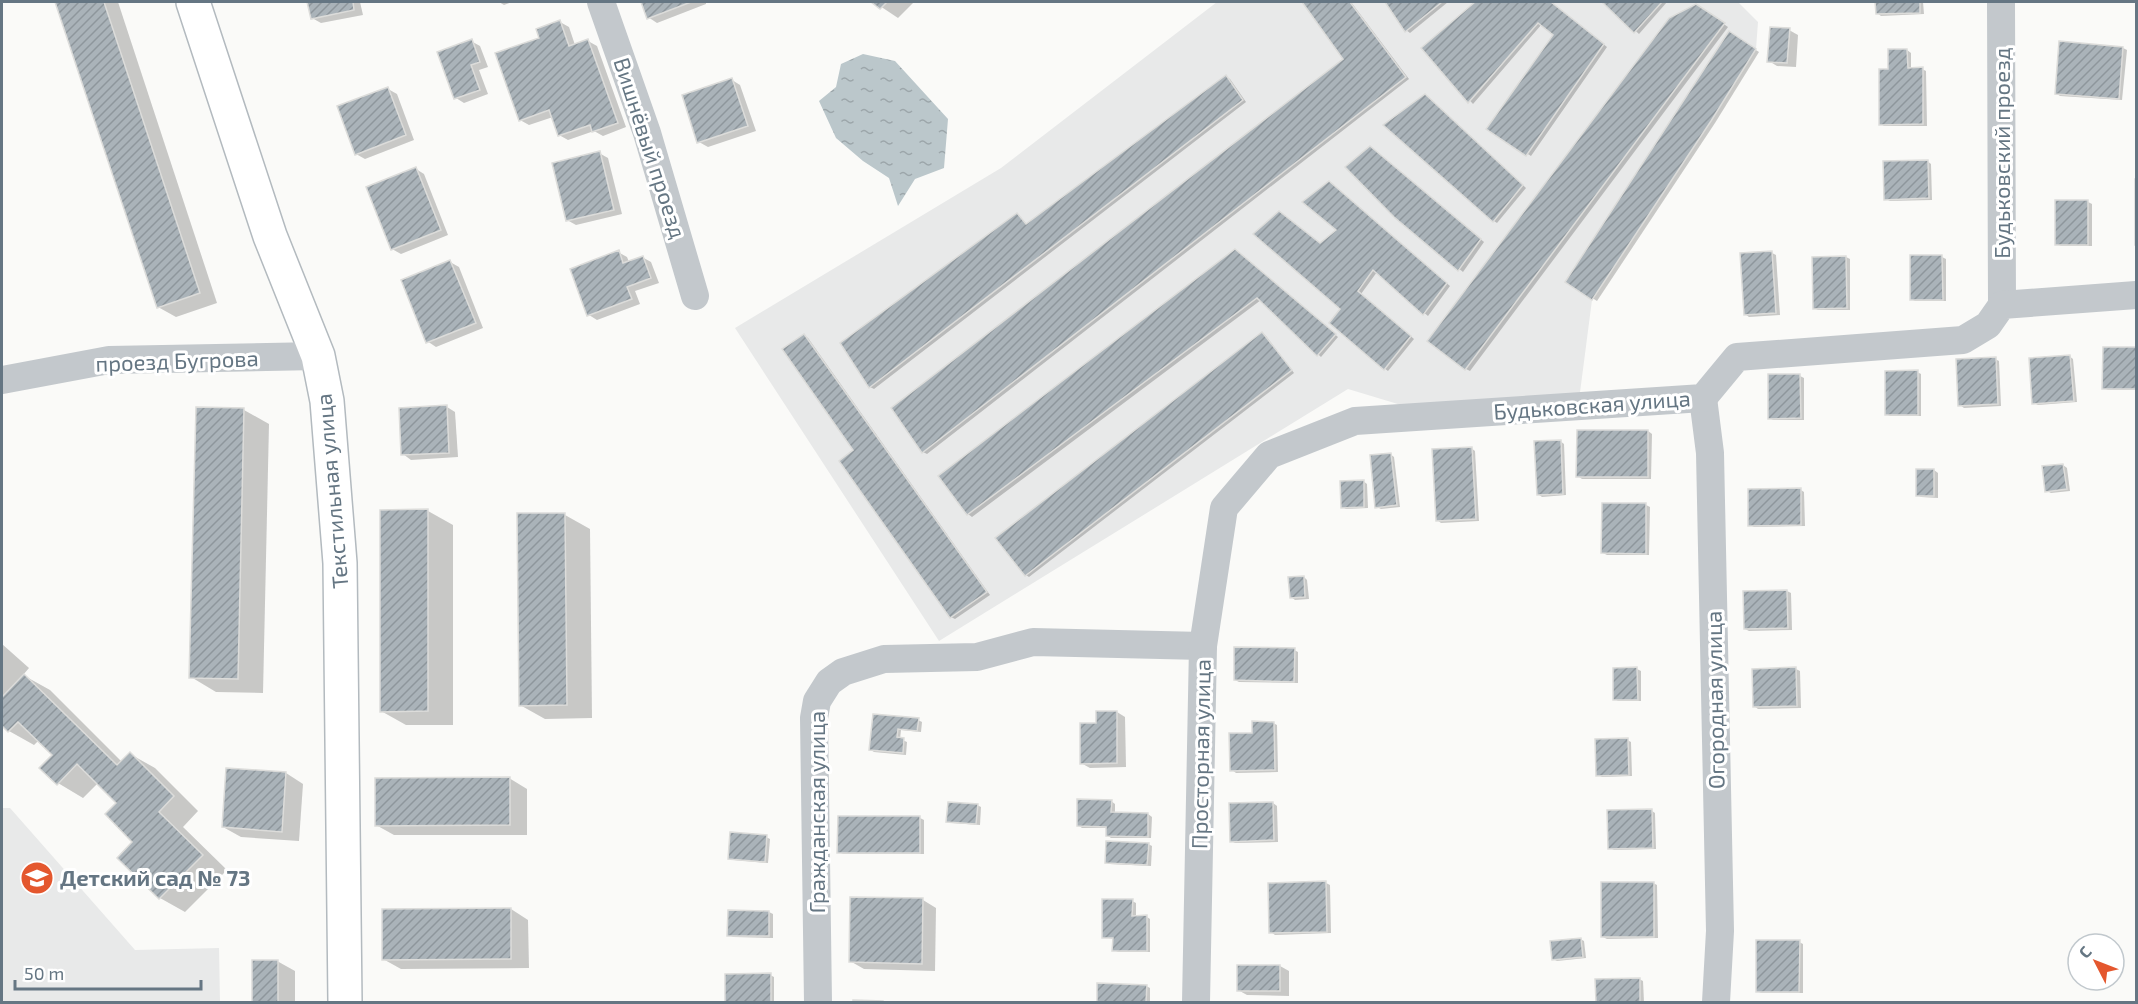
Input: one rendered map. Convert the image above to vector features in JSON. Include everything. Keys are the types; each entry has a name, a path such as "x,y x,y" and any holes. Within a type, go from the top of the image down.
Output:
{"street":[{"name":"Текстильная улица","path":"193,2 270,236 318,356 327,401 340,562 345,1002"},
{"name":"Вишнёвый проезд","path":"601,2 647,132 695,296"},
{"name":"Будьковский проезд","path":"2001,2 2002,305"},
{"path":"2002,305 2136,295"},
{"name":"Будьковская улица","path":"1224,508 1269,455 1355,421 1703,398 1737,357 1963,340 1988,325 2002,305"},
{"name":"проезд Бугрова","path":"2,380 109,360 318,356"},
{"name":"Огородная улица","path":"1703,398 1710,465 1720,931 1716,1002"},
{"name":"Просторная улица","path":"1196,1002 1203,646 1224,508"},
{"name":"Гражданская улица","path":"818,1002 814,718 817,701 830,682 843,672 884,659 977,657 1033,642 1203,646"}],"shaded area":[{"path":"1217,2 1738,2 1758,22 1756,49 1592,300 1579,400 1421,411 1348,389 939,641 735,328 1001,168"},
{"name":"Детский сад № 73","path":"2,808 10,808 135,950 219,948 220,1002 2,1002"}],"water":[{"path":"863,54 895,61 948,119 944,168 915,179 898,206 889,178 863,161 836,138 819,101 836,87 841,64"}],"building":[{"path":"55,2 104,2 200,293 157,308"},
{"path":"307,2 353,2 354,10 311,19"},
{"path":"641,2 691,2 647,19"},
{"path":"871,2 887,2 880,9"},
{"path":"1302,2 1350,2 1406,77 922,453 891,408 1343,59"},
{"path":"1385,2 1442,2 1405,32"},
{"path":"1475,2 1551,2 1604,44 1526,156 1486,129 1553,35 1538,23 1468,103 1421,48"},
{"path":"1602,2 1662,2 1634,33"},
{"path":"1875,2 1920,2 1920,13 1876,14"},
{"path":"1696,4 1725,23 1465,370 1427,341 1669,18"},
{"path":"560,20 569,46 588,39 618,123 592,132 590,125 558,136 549,110 519,121 495,53 539,38 536,29"},
{"path":"1770,27 1790,28 1787,63 1767,62"},
{"path":"1729,31 1756,49 1592,300 1565,282"},
{"path":"472,39 480,62 471,65 480,90 454,99 437,52"},
{"path":"2059,41 2123,47 2119,99 2055,94"},
{"path":"1888,49 1907,49 1908,68 1923,67 1923,124 1879,125 1879,69 1888,69"},
{"path":"1226,75 1243,100 869,388 840,343 1017,213 1026,224"},
{"path":"732,78 748,126 697,143 682,95"},
{"path":"388,87 406,135 355,155 337,106"},
{"path":"1425,94 1523,185 1493,222 1383,125"},
{"path":"1370,146 1481,239 1458,271 1394,217 1345,167"},
{"path":"600,151 614,210 566,221 552,163"},
{"path":"1928,160 1929,198 1884,200 1883,161"},
{"path":"416,167 441,230 391,250 366,187"},
{"path":"2136,179 2136,245 2135,245"},
{"path":"1329,181 1447,283 1423,315 1373,270 1358,291 1411,336 1384,370 1329,323 1340,309 1253,234 1279,211 1320,243 1336,230 1302,202"},
{"path":"2055,200 2088,200 2088,245 2055,245"},
{"path":"1235,249 1336,334 1317,356 1257,298 967,515 938,476"},
{"path":"619,250 623,263 643,256 651,278 627,287 632,299 587,316 570,269"},
{"path":"1772,251 1776,313 1744,315 1740,253"},
{"path":"1910,255 1942,255 1943,300 1910,300"},
{"path":"1846,256 1847,308 1813,309 1812,257"},
{"path":"450,260 476,323 426,343 401,280"},
{"path":"1262,332 1292,370 1025,576 995,538"},
{"path":"804,334 987,592 950,618 839,461 853,450 782,349"},
{"path":"2103,347 2136,347 2136,389 2102,389"},
{"path":"2070,355 2074,401 2032,404 2029,358"},
{"path":"1996,357 1998,404 1958,406 1956,359"},
{"path":"1918,370 1918,415 1885,415 1885,371"},
{"path":"1768,374 1800,374 1801,418 1768,419"},
{"path":"447,405 449,453 401,455 399,408"},
{"path":"196,407 244,408 238,679 189,678"},
{"path":"1577,430 1648,430 1648,477 1576,477"},
{"path":"1561,440 1563,494 1537,495 1534,441"},
{"path":"1472,447 1476,519 1436,521 1432,449"},
{"path":"1391,453 1397,505 1375,508 1370,455"},
{"path":"2063,464 2067,489 2045,492 2042,466"},
{"path":"1916,469 1934,469 1934,496 1916,496"},
{"path":"1364,480 1364,507 1341,508 1340,481"},
{"path":"1801,488 1801,525 1748,526 1748,489"},
{"path":"1602,503 1646,503 1646,554 1601,553"},
{"path":"428,509 428,711 380,712 380,510"},
{"path":"517,513 565,513 567,705 519,706"},
{"path":"1304,576 1305,597 1290,598 1288,577"},
{"path":"1787,590 1788,628 1744,629 1743,591"},
{"path":"1234,647 1295,648 1294,682 1234,680"},
{"path":"1637,667 1638,700 1613,700 1613,668"},
{"path":"1796,667 1797,706 1753,707 1752,669"},
{"path":"24,674 117,765 130,752 174,796 159,812 203,855 159,899 117,858 132,842 105,814 116,803 77,764 57,785 39,768 52,755 18,722 8,732 2,726 2,697"},
{"path":"1096,711 1117,711 1117,763 1080,764 1080,723 1096,723"},
{"path":"873,714 919,718 917,731 898,729 897,737 904,738 903,753 869,750"},
{"path":"1252,721 1274,722 1275,770 1230,771 1229,733 1252,733"},
{"path":"1628,738 1629,775 1596,776 1595,739"},
{"path":"226,768 286,772 282,832 222,827"},
{"path":"510,777 510,825 375,826 375,778"},
{"path":"1077,799 1112,800 1111,812 1148,813 1148,837 1106,836 1106,827 1077,826"},
{"path":"948,802 978,804 976,824 946,822"},
{"path":"1273,802 1274,840 1230,842 1229,803"},
{"path":"1652,809 1653,848 1608,849 1607,810"},
{"path":"838,816 920,816 920,853 837,853"},
{"path":"730,832 767,835 765,862 728,859"},
{"path":"1106,841 1149,843 1147,865 1105,863"},
{"path":"1326,881 1327,932 1269,933 1268,883"},
{"path":"1601,882 1654,882 1654,937 1601,937"},
{"path":"850,897 923,898 922,964 849,962"},
{"path":"1102,899 1133,899 1132,916 1147,915 1147,951 1112,951 1113,938 1102,938"},
{"path":"511,908 511,959 382,960 382,909"},
{"path":"728,910 769,911 769,936 727,936"},
{"path":"1581,938 1583,957 1552,960 1550,941"},
{"path":"1756,940 1800,940 1799,992 1756,992"},
{"path":"252,960 278,960 278,1002 252,1002"},
{"path":"1237,965 1280,965 1280,991 1237,991"},
{"path":"771,973 771,1002 725,1002 725,974"},
{"path":"1640,978 1640,1002 1596,1002 1595,979"},
{"path":"1097,983 1147,985 1146,1002 1097,1002"},
{"path":"853,1000 883,1001 883,1002 853,1002"}],"place":[{"name":"Детский сад № 73","path":"37,878"}]}
